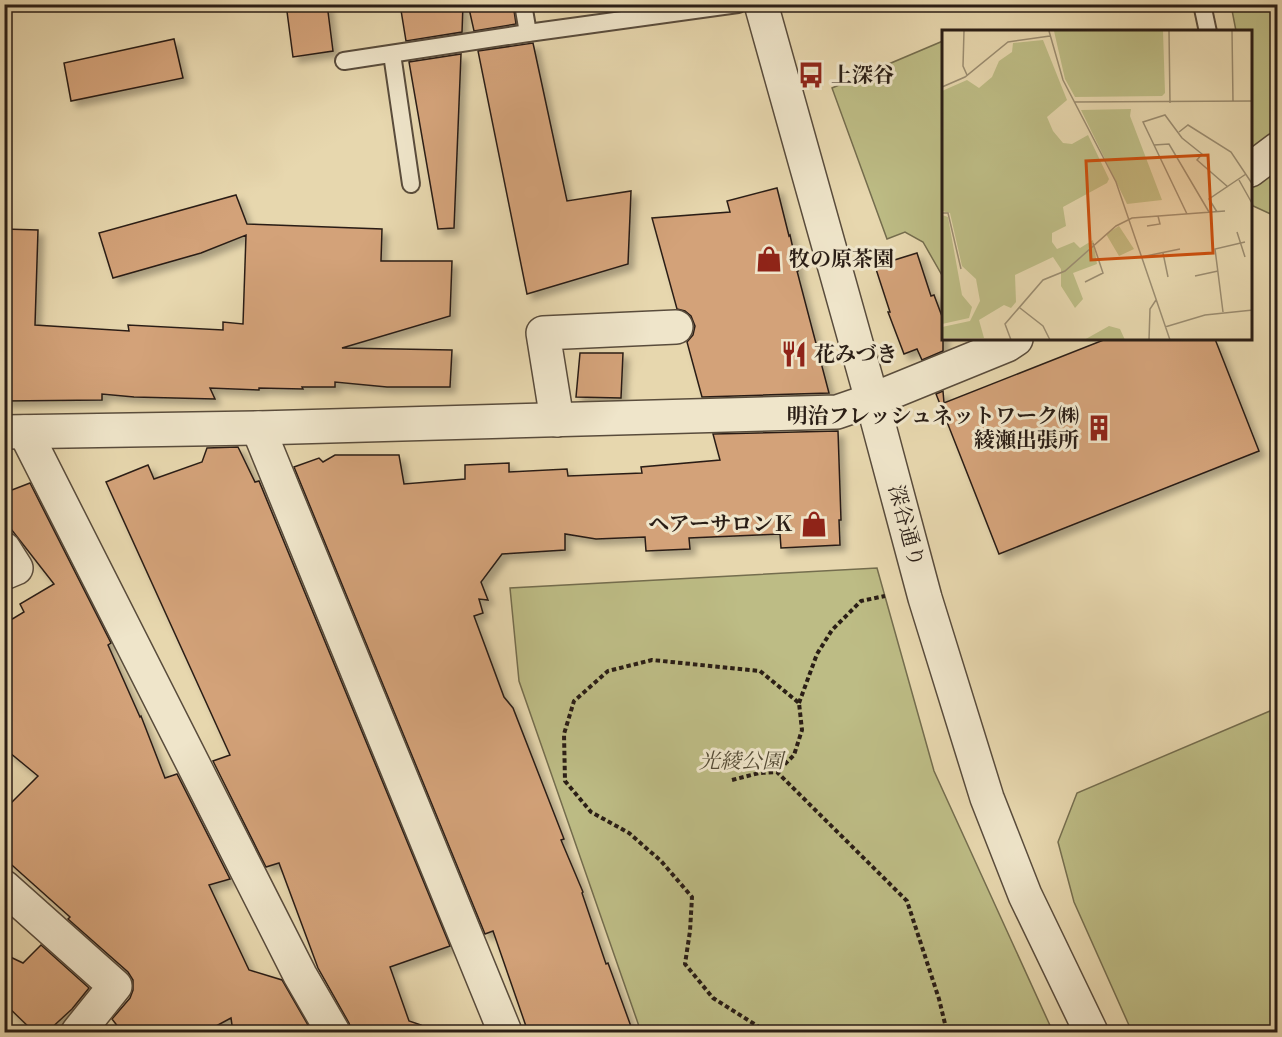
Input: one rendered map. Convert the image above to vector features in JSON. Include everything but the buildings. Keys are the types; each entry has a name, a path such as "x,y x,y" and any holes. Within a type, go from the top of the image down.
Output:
{"street":[{"name":"深谷通り","path":"761,4 925,598 987,798 1025,895 1091,1032"},
{"path":"1252,167 1278,149"},
{"path":"556,420 543,333 676,327"},
{"path":"333,1032 300,975 15,432 258,428 837,412 872,400 1014,340"},
{"path":"258,428 505,1032"},
{"path":"4,549 16,568 4,573"},
{"path":"4,887 116,986 78,1032"}],"lane":[{"path":"523,4 528,33"},
{"path":"344,61 738,4"},
{"path":"1202,4 1208,30"},
{"path":"392,54 411,184"}],"path":[{"path":"732,780 759,773 777,772 794,755 802,730 799,703 817,654 832,630 861,601 885,596"},
{"path":"767,1032 713,998 685,964 692,897 662,861 628,833 591,812 566,781 564,734 574,701 608,671 652,660 760,671 799,703"},
{"path":"777,772 906,902 939,999 947,1032"},
{"path":"4,1027 11,1032"}],"green space":[{"path":"1231,5 1277,5 1277,217 1252,205 1252,30 1236,30"},
{"path":"942,41 942,275 923,242 905,232 887,239 832,88"},
{"name":"光綾公園","path":"877,568 934,771 1053,1032 641,1032 519,681 510,588"},
{"path":"1277,708 1277,1032 1132,1032 1074,902 1058,842 1077,793"}],"place":[{"name":"上深谷","path":"811,75"},
{"name":"牧の原茶園","path":"769,259"},
{"name":"花みづき","path":"794,354"},
{"name":"明治フレッシュネットワーク㈱ 綾瀬出張所","path":"1099,428"},
{"name":"ヘアーサロンＫ","path":"814,524"}]}
